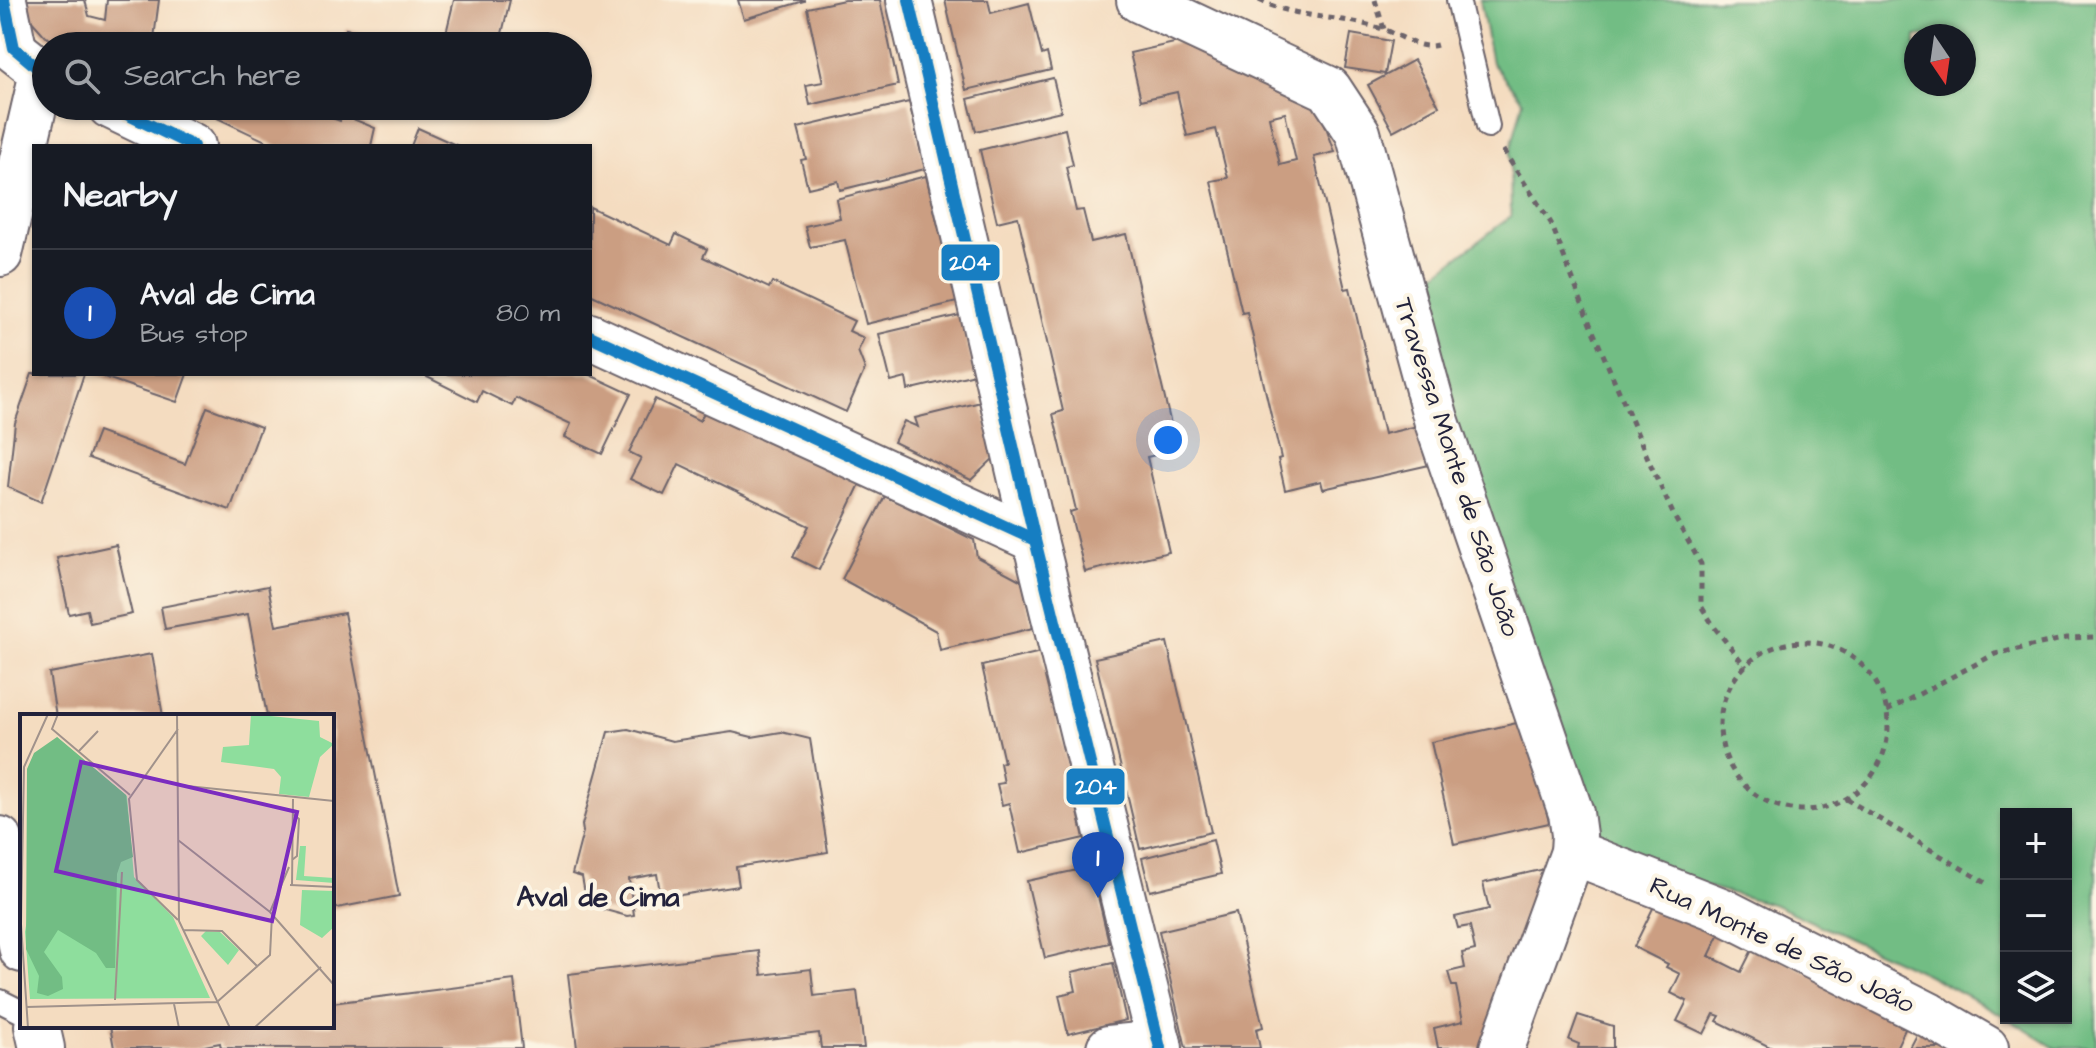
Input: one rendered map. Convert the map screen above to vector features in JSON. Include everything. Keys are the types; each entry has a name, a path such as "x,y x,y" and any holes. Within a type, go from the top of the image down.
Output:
{"street":[{"path":"0,254 25,59 4,0"},
{"path":"909,0 1035,540 1160,1045 1109,1048"},
{"name":"Travessa Monte de São João","path":"1139,0 1329,89 1358,133 1436,419 1571,813 1573,852 1502,1048"},
{"path":"139,120 189,144"},
{"path":"592,337 1035,540"},
{"path":"0,839 20,940"},
{"name":"Rua Monte de São João","path":"1573,852 1721,910 1929,1015 1986,1048"},
{"path":"37,1028 42,1048"}],"lane":[{"path":"1458,0 1488,126"},
{"path":"0,1001 20,1011"}],"path":[{"path":"1259,0 1274,8 1308,17 1347,20 1384,29 1427,48 1466,38"},
{"path":"1375,0 1384,29"},
{"path":"1488,126 1551,223 1590,324 1653,470 1701,564 1701,606 1746,667"},
{"path":"1887,711 1995,654 2067,638 2096,637"},
{"path":"1806,641 1834,647 1859,662 1877,684 1887,711 1888,736 1881,760 1868,781 1846,799 1820,809 1792,809 1765,801 1743,784 1727,761 1720,734 1722,705 1733,680 1777,646 1806,641"},
{"path":"1846,799 1986,883"}],"green space":[{"path":"1480,0 2096,0 2096,1048 2055,1048 2017,1024 2072,1024 2072,808 2000,808 2000,1014 1926,974 1775,905 1697,884 1623,852 1598,833 1574,774 1456,424 1419,287 1511,216 1510,152 1523,101 1492,63"}],"building":[{"path":"26,0 85,0 89,16 105,20 107,0 159,0 155,32 42,32 30,19"},
{"path":"454,0 510,0 502,32 446,32"},
{"path":"738,0 804,0 804,1 744,19"},
{"path":"844,0 880,0 898,85 810,105 806,85 823,82 807,8"},
{"path":"945,0 988,0 991,13 1029,3 1042,55 1047,53 1051,70 966,90"},
{"path":"1351,34 1391,41 1385,74 1345,68"},
{"path":"1183,41 1318,105 1335,152 1314,157 1345,289 1350,288 1384,434 1426,424 1438,463 1323,489 1321,481 1285,490 1278,459 1281,458 1247,312 1242,313 1211,181 1228,178 1216,129 1187,136 1177,92 1141,100 1130,53","holes":["1285,113 1296,161 1280,165 1269,117"]},
{"path":"1414,60 1439,106 1393,131 1368,85"},
{"path":"1053,78 1061,111 976,131 968,99"},
{"path":"909,102 925,169 840,190 838,181 808,188 801,160 806,159 798,128"},
{"path":"221,120 356,120 375,128 371,144 272,144"},
{"path":"418,128 454,144 412,144"},
{"path":"1065,129 1073,165 1066,167 1076,211 1083,210 1091,242 1126,234 1177,450 1147,457 1169,552 1085,572 1070,512 1076,510 1053,414 1063,411 1018,217 997,222 980,150"},
{"path":"926,176 957,302 866,324 845,240 810,247 805,226 840,218 836,199"},
{"path":"592,208 671,245 676,234 707,249 703,257 769,288 772,282 854,321 849,331 864,338 858,351 865,369 846,412 592,295"},
{"path":"960,315 975,374 908,390 906,378 891,382 879,334"},
{"path":"32,374 83,376 41,502 8,487 15,423"},
{"path":"101,376 186,376 177,402"},
{"path":"592,376 631,394 602,454 565,437 571,424 516,398 512,406 482,391 477,402 427,377"},
{"path":"655,399 700,421 705,410 860,484 819,570 793,557 809,526 679,464 664,495 630,479 641,458 629,452"},
{"path":"981,402 995,457 971,480 894,442 904,421 918,427 915,418"},
{"path":"207,407 261,427 230,510 88,458 98,432 185,464"},
{"path":"885,496 974,540 977,557 1022,581 1033,628 940,650 936,631 842,579"},
{"path":"116,545 132,614 90,623 87,610 69,614 57,558"},
{"path":"268,586 276,626 344,613 399,896 334,909 334,714 267,714 248,614 165,629 161,607"},
{"path":"1167,642 1211,832 1140,849 1095,658"},
{"path":"1041,652 1084,838 1020,853 1009,803 1002,805 997,784 1004,783 1000,763 1004,762 982,666"},
{"path":"152,654 163,714 56,714 49,673"},
{"path":"1526,721 1549,823 1454,844 1431,742"},
{"path":"628,729 672,741 732,732 752,737 781,732 810,739 828,852 736,867 739,886 661,898 657,874 629,879 634,915 627,916 587,905 582,877 572,874 582,825 608,732"},
{"path":"1213,840 1221,874 1150,891 1142,858"},
{"path":"1091,867 1109,943 1045,958 1027,881"},
{"path":"1553,867 1494,1048 1438,1048 1434,1028 1463,1021 1456,986 1452,986 1448,972 1465,968 1462,953 1475,950 1470,926 1458,928 1455,917 1489,909 1483,883"},
{"path":"1656,902 1720,933 1709,956 1741,972 1754,946 1909,1021 1896,1048 1772,1048 1717,1021 1720,1016 1714,1014 1704,1034 1677,1021 1687,1001 1671,993 1680,974 1666,967 1668,964 1634,947"},
{"path":"1236,913 1263,1027 1256,1029 1260,1048 1186,1048 1159,931"},
{"path":"759,951 762,975 811,969 814,996 857,991 864,1048 821,1048 819,1033 692,1048 577,1048 568,974"},
{"path":"1113,963 1126,1020 1068,1034 1059,995 1076,991 1072,972"},
{"path":"514,980 522,1048 221,1048 220,1043 194,1048 114,1048 110,1028 334,1028 334,1003"},
{"path":"1578,1015 1613,1026 1613,1048 1578,1048 1579,1044 1569,1040"},
{"path":"1920,1029 1958,1048 1910,1048"}],"transit line":[{"name":"204","path":"4,0 14,48 32,63"},
{"name":"204","path":"909,0 1035,540 1160,1048"},
{"name":"204","path":"139,120 189,144"},
{"name":"204","path":"592,337 1035,540"}],"place":[{"name":"Aval de Cima","path":"1098,898"}],"district":[{"name":"Aval de Cima","path":"598,897"}]}
